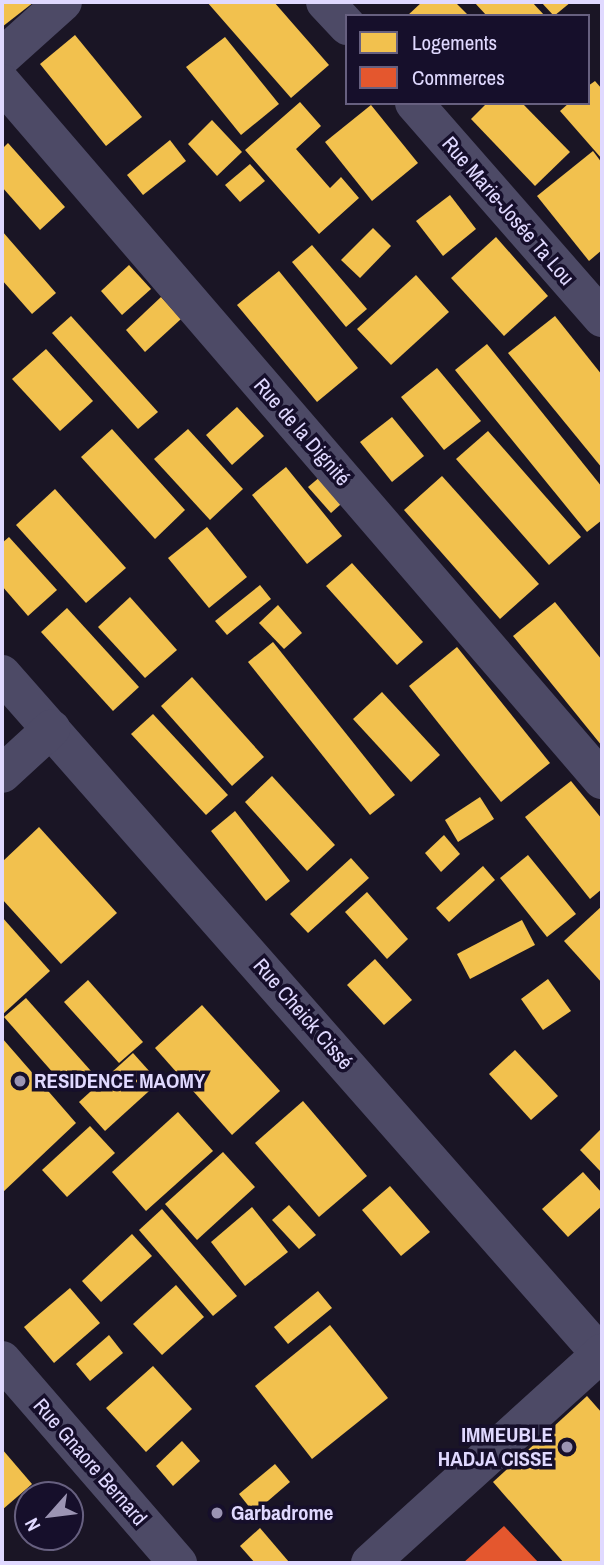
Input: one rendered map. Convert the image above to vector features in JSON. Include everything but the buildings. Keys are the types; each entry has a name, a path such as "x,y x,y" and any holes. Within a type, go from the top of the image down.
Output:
{"street":[{"path":"2,57 63,2"},
{"path":"326,2 345,24"},
{"name":"Rue de la Dignité","path":"2,83 602,780"},
{"name":"Rue Marie-Josée Ta Lou","path":"416,105 602,318"},
{"name":"Rue Cheick Cissé","path":"2,674 602,1354"},
{"path":"2,774 51,729"},
{"path":"370,1563 602,1354"},
{"name":"Rue Gnaore Bernard","path":"2,1360 178,1563"}],"place":[{"name":"RESIDENCE MAOMY","path":"20,1081"},
{"name":"IMMEUBLE HADJA CISSE","path":"567,1447"},
{"name":"Garbadrome","path":"217,1513"}]}
